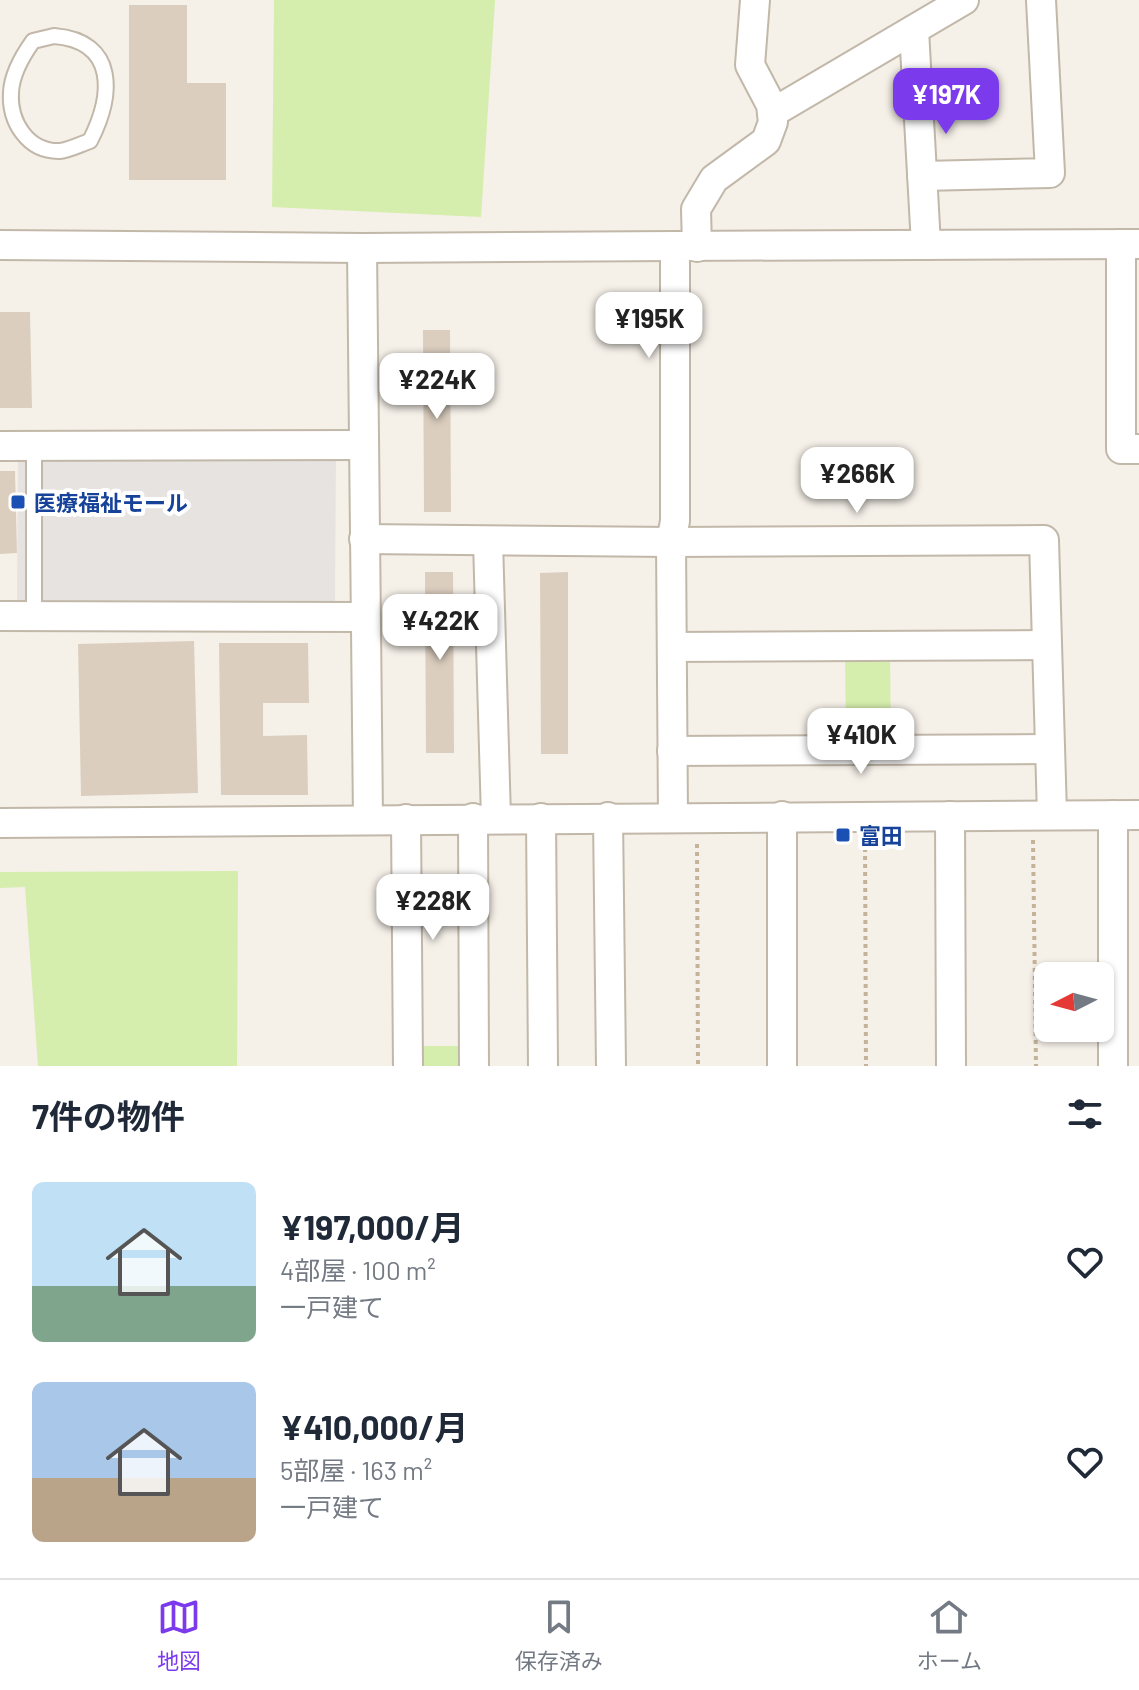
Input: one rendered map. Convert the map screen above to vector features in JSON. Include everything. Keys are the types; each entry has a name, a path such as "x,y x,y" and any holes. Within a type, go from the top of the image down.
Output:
{"street":[{"path":"685,817 672,751 671,542 675,521 686,246 696,209 714,179 766,141 773,122 771,105 750,65 755,0"},
{"path":"772,113 964,0"},
{"path":"922,176 1050,173 1041,0"},
{"path":"914,30 926,245"},
{"path":"0,245 362,248 1130,244 1121,449 1139,449"},
{"path":"362,248 368,819"},
{"path":"0,446 363,445"},
{"path":"364,539 671,542 1044,540 1050,749 1042,815"},
{"path":"474,1066 484,818 488,541"},
{"path":"0,616 365,617"},
{"path":"672,647 1047,645"},
{"path":"672,751 1050,749"},
{"path":"0,823 1126,815 1113,1066"},
{"path":"782,816 782,1066"},
{"path":"950,816 951,1066"},
{"path":"608,817 611,1066"},
{"path":"541,818 543,1066"},
{"path":"406,819 408,1066"}],"lane":[{"path":"54,36 76,38 92,49 103,65 106,93 103,117 90,141 61,151 34,145 22,134 5,90 33,41 54,36"},
{"path":"34,446 34,616"}],"path":[{"path":"1036,1066 1042,815"},
{"path":"865,816 866,1066"},
{"path":"685,817 698,1066"}],"green space":[{"path":"274,0 495,0 481,217 272,207"},
{"path":"845,655 890,655 891,739 846,739"},
{"path":"238,871 237,1066 38,1066 25,887 0,888 0,872"},
{"path":"422,1046 465,1046 466,1066 422,1066"}],"shaded area":[{"path":"18,451 336,453 335,603 17,601"}],"building":[{"path":"129,5 187,5 187,83 226,83 226,180 129,180"},
{"path":"0,312 30,312 32,408 0,408"},
{"path":"423,330 450,330 451,512 424,512"},
{"path":"0,471 15,471 17,553 0,554"},
{"path":"425,572 453,572 454,753 426,753"},
{"path":"568,572 568,754 541,754 540,573"},
{"path":"194,641 198,793 81,796 78,644"},
{"path":"219,643 308,643 309,703 263,703 263,736 307,735 308,795 221,795"}],"place":[{"name":"医療福祉モール","path":"18,502"},
{"name":"富田","path":"843,835"}]}
